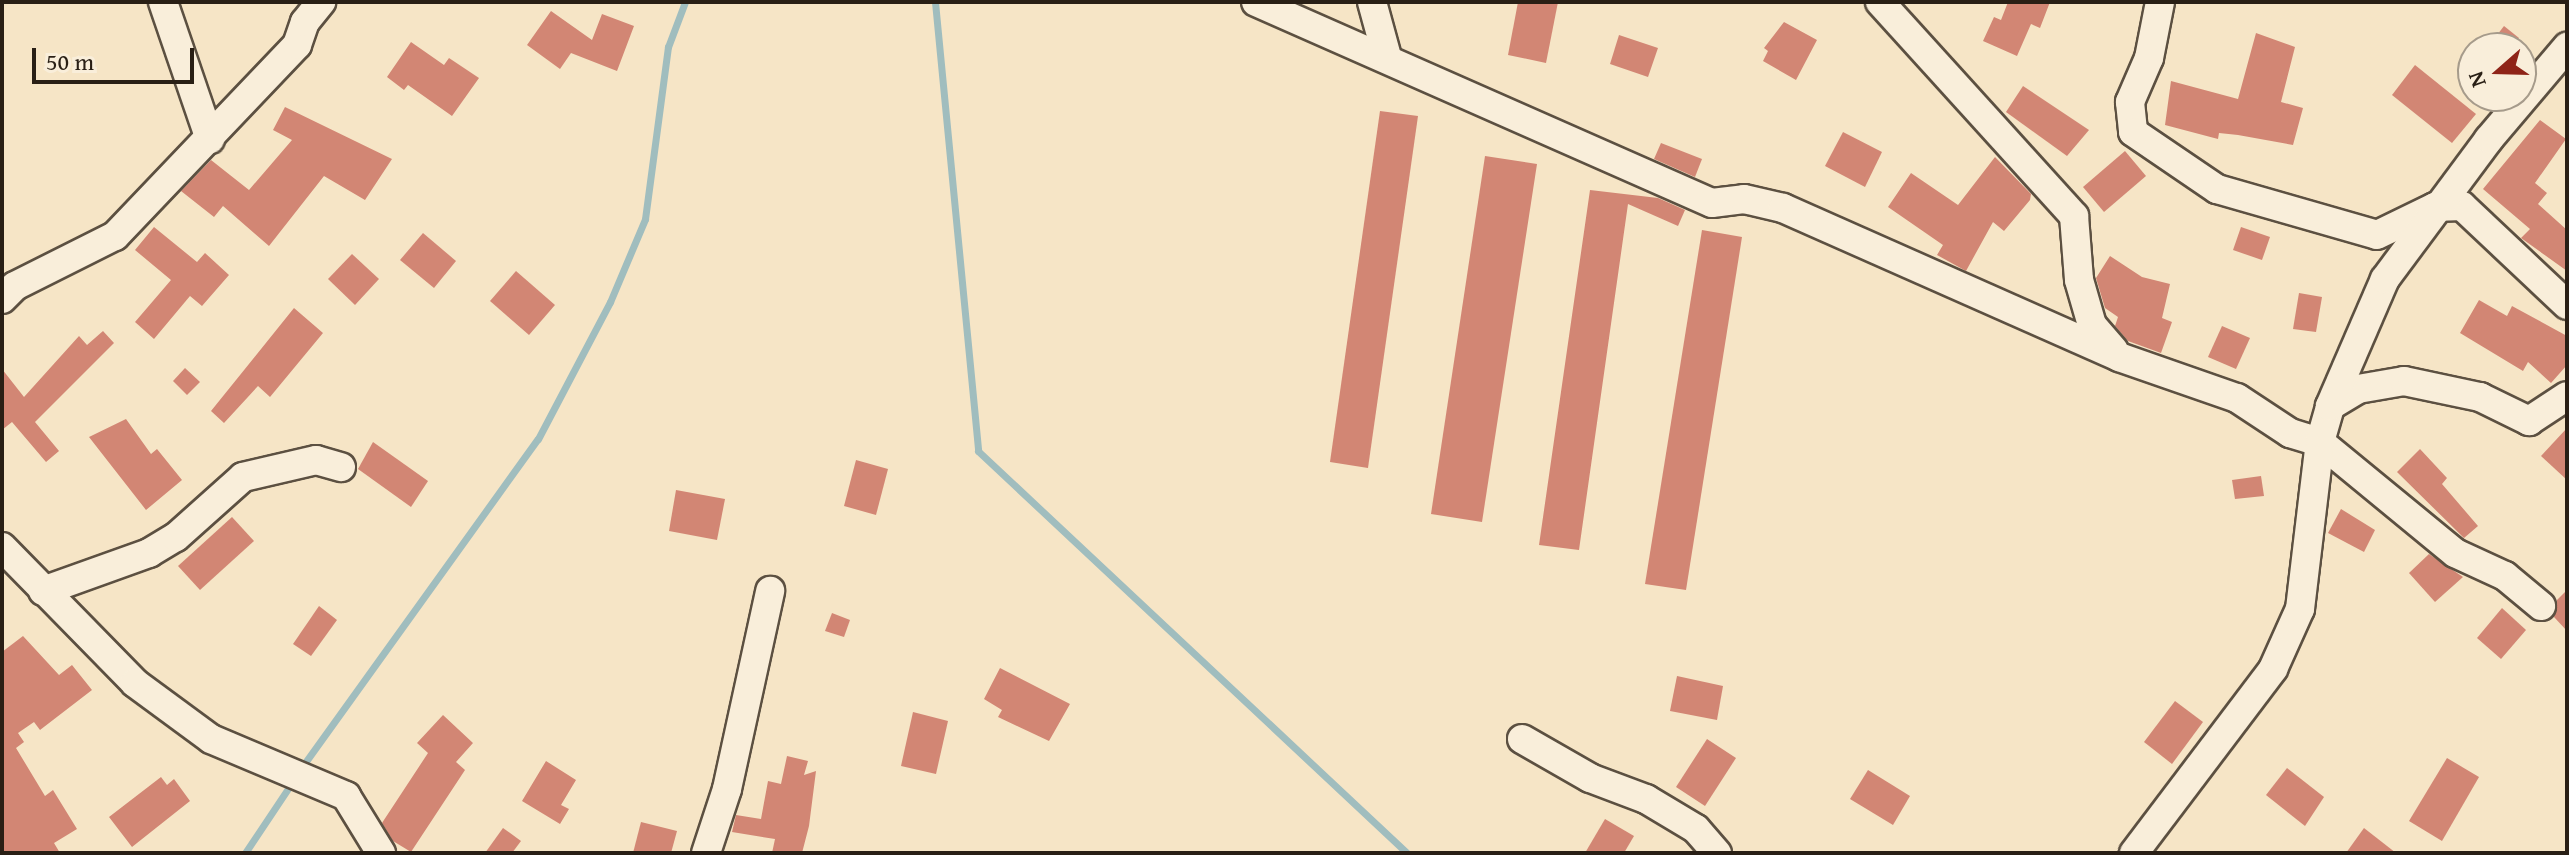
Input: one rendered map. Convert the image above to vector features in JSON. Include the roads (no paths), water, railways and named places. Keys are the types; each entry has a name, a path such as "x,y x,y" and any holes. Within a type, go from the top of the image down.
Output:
{"street":[{"path":"163,2 210,139"},
{"path":"2,299 15,286 115,236 297,45 305,22 321,2"},
{"path":"1256,2 1387,57 1712,203 1744,199 1783,208 2119,357 2237,398 2290,433 2320,442 2455,553 2505,576 2541,606"},
{"path":"1372,2 1387,57"},
{"path":"1880,2 2074,216 2079,280 2092,325 2119,357"},
{"path":"2160,2 2149,58 2130,102 2133,132 2217,189 2377,235 2435,207 2462,206 2567,305"},
{"path":"2134,853 2273,669 2300,609 2320,442 2330,406 2385,279 2435,207 2567,47"},
{"path":"2330,406 2358,389 2404,381 2480,397 2529,421 2567,396"},
{"path":"43,591 149,553 176,537 243,477 316,460 341,467"},
{"path":"2,547 135,683 211,739 346,796 381,853"},
{"path":"706,853 727,789 770,591"},
{"path":"1522,739 1590,778 1646,799 1696,829 1717,853"}],"waterway":[{"path":"299,771 538,439 610,302 645,219 668,47 685,2"},
{"path":"935,2 978,451 1407,853"},
{"path":"245,853 293,781"}]}
